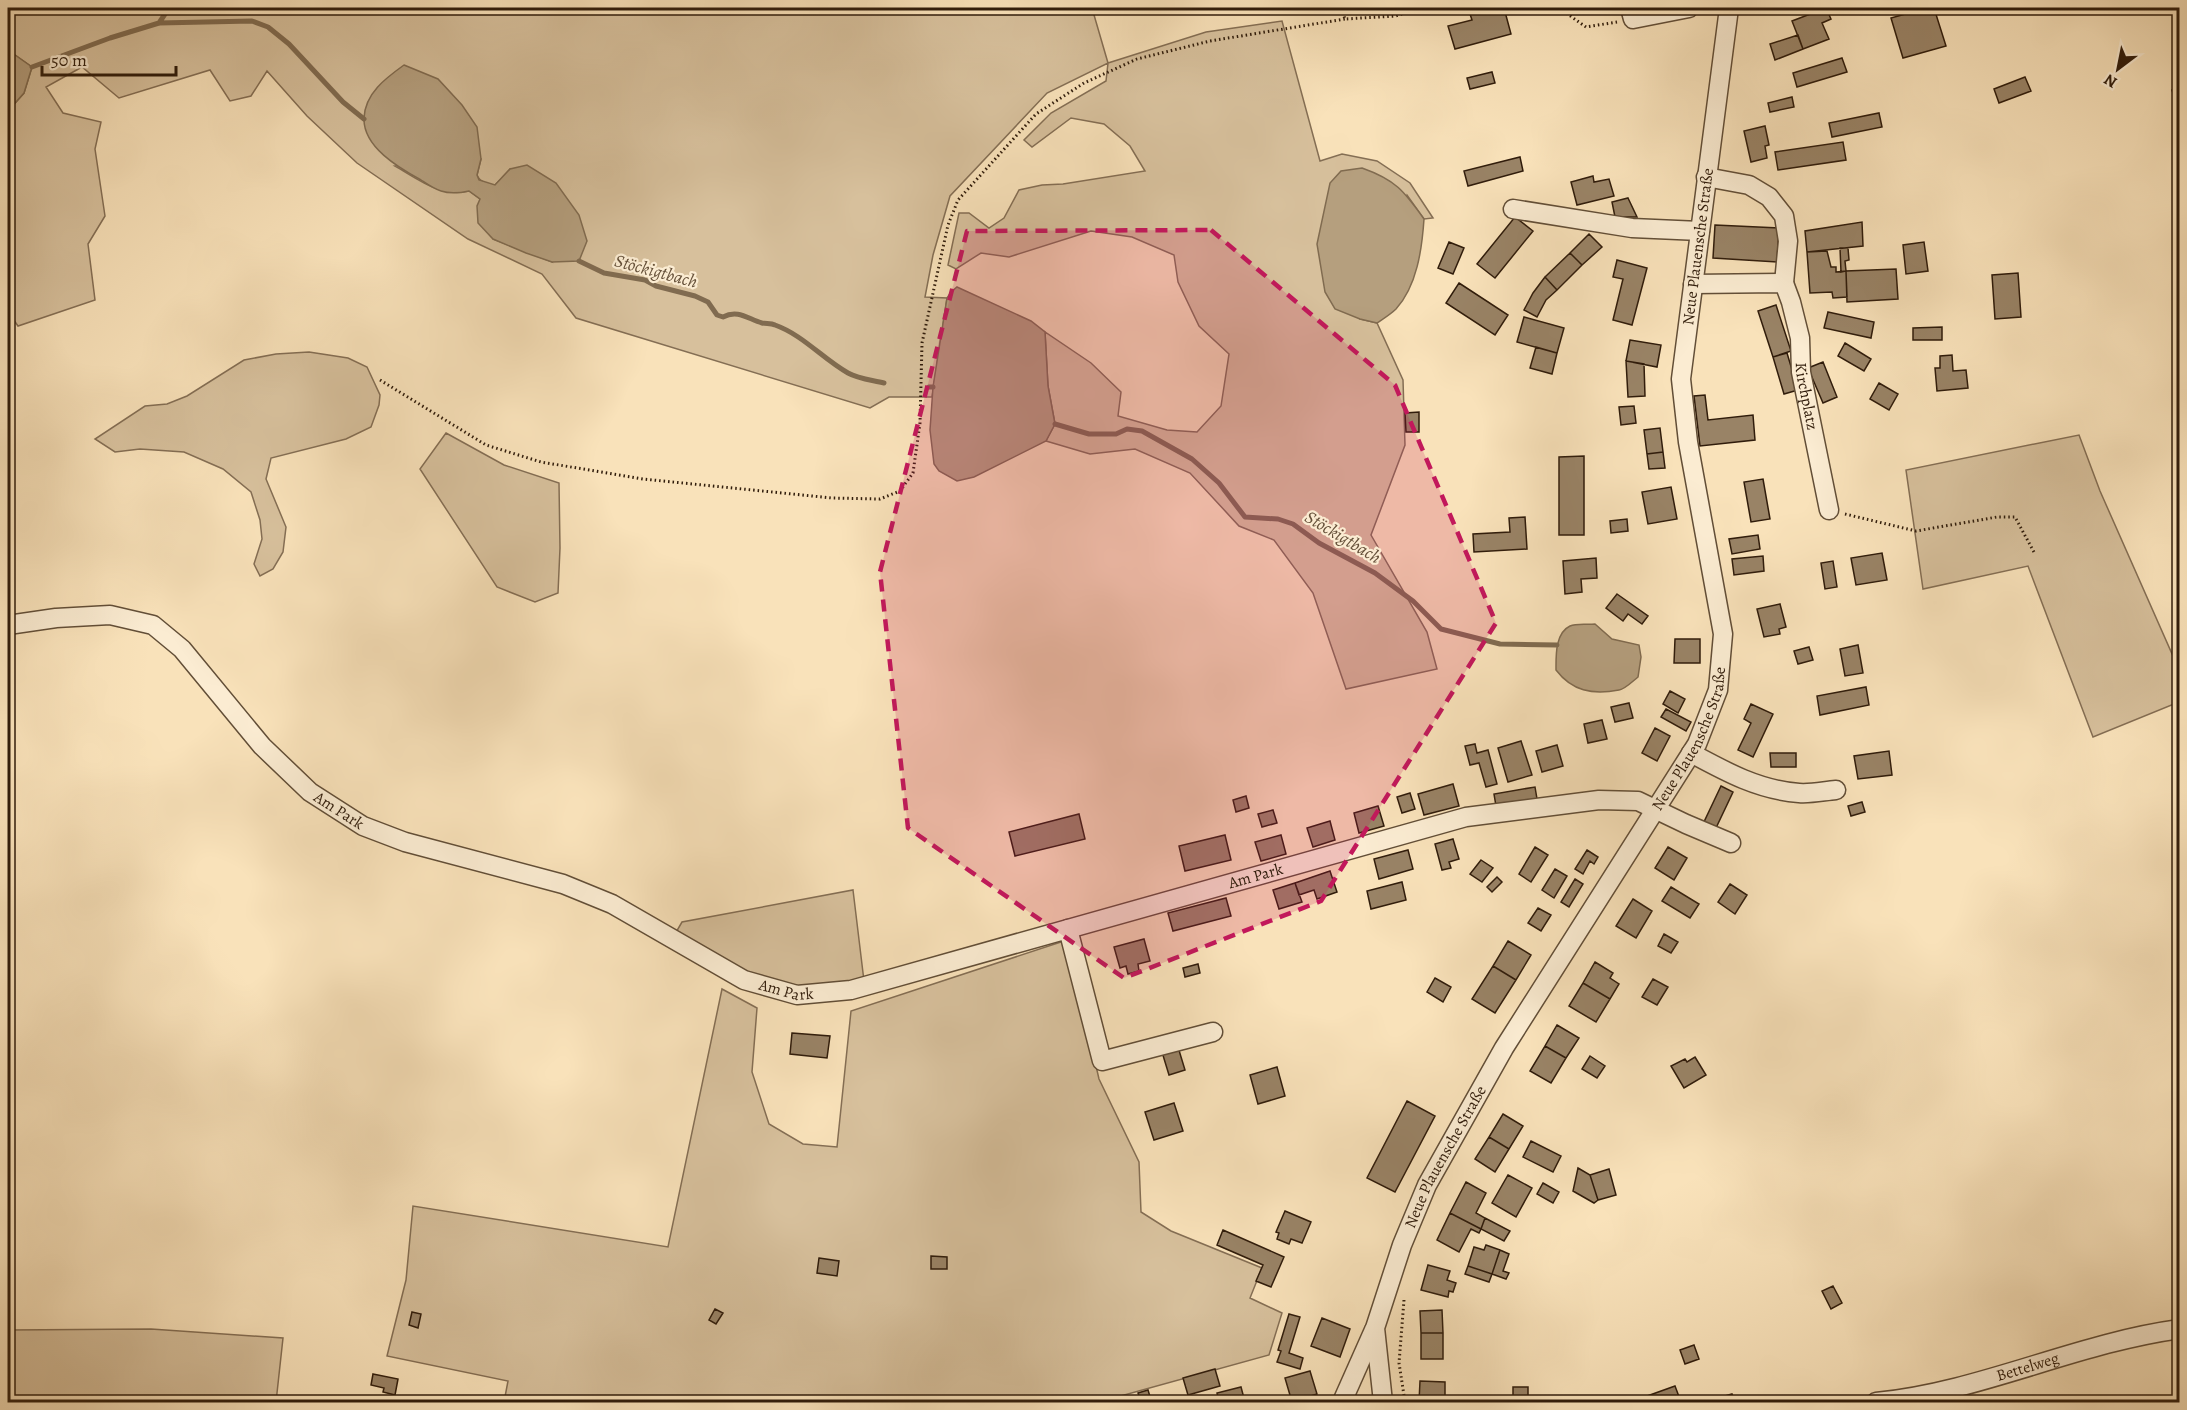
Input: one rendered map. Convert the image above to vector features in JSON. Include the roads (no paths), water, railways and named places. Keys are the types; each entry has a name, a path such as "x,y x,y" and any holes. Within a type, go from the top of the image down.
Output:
{"street":[{"path":"1632,13 1689,8"},
{"name":"Neue Plauensche Straße","path":"1383,1402 1375,1328 1402,1245 1427,1185 1504,1048 1697,744 1718,690 1723,634 1688,442 1681,379 1729,8"},
{"name":"Kirchplatz","path":"1706,177 1749,185 1769,197 1784,216 1788,241 1784,283 1800,338 1801,372 1829,510"},
{"path":"1513,209 1632,228 1700,231"},
{"path":"1693,284 1784,283"},
{"name":"Am Park","path":"8,625 56,618 110,615 153,626 182,649 262,746 294,777 310,792 363,826 405,842 563,884 612,904 744,981 797,995 850,990 1466,817 1599,800 1638,801 1731,843"},
{"path":"1690,753 1732,775 1767,788 1801,793 1836,790"},
{"path":"1068,929 1102,1061 1213,1032"},
{"path":"1342,1402 1375,1328"},
{"name":"Bettelweg","path":"1876,1402 1897,1400 1973,1384 2113,1342 2180,1329"}],"waterway":[{"name":"Stöckigtbach","path":"159,23 169,8"},
{"name":"Stöckigtbach","path":"32,67 110,38 159,23 252,21 268,27 289,44 343,102 364,119"},
{"name":"Stöckigtbach","path":"579,261 604,273 645,280 656,286 695,296 708,302 717,315 723,317 738,314 762,323 773,324 795,335 848,373 884,383"},
{"name":"Stöckigtbach","path":"1055,424 1089,434 1116,434 1127,429 1142,431 1192,459 1219,483 1245,517 1278,519 1293,524 1319,543 1375,573 1413,601 1441,629 1500,644 1557,645"}]}
